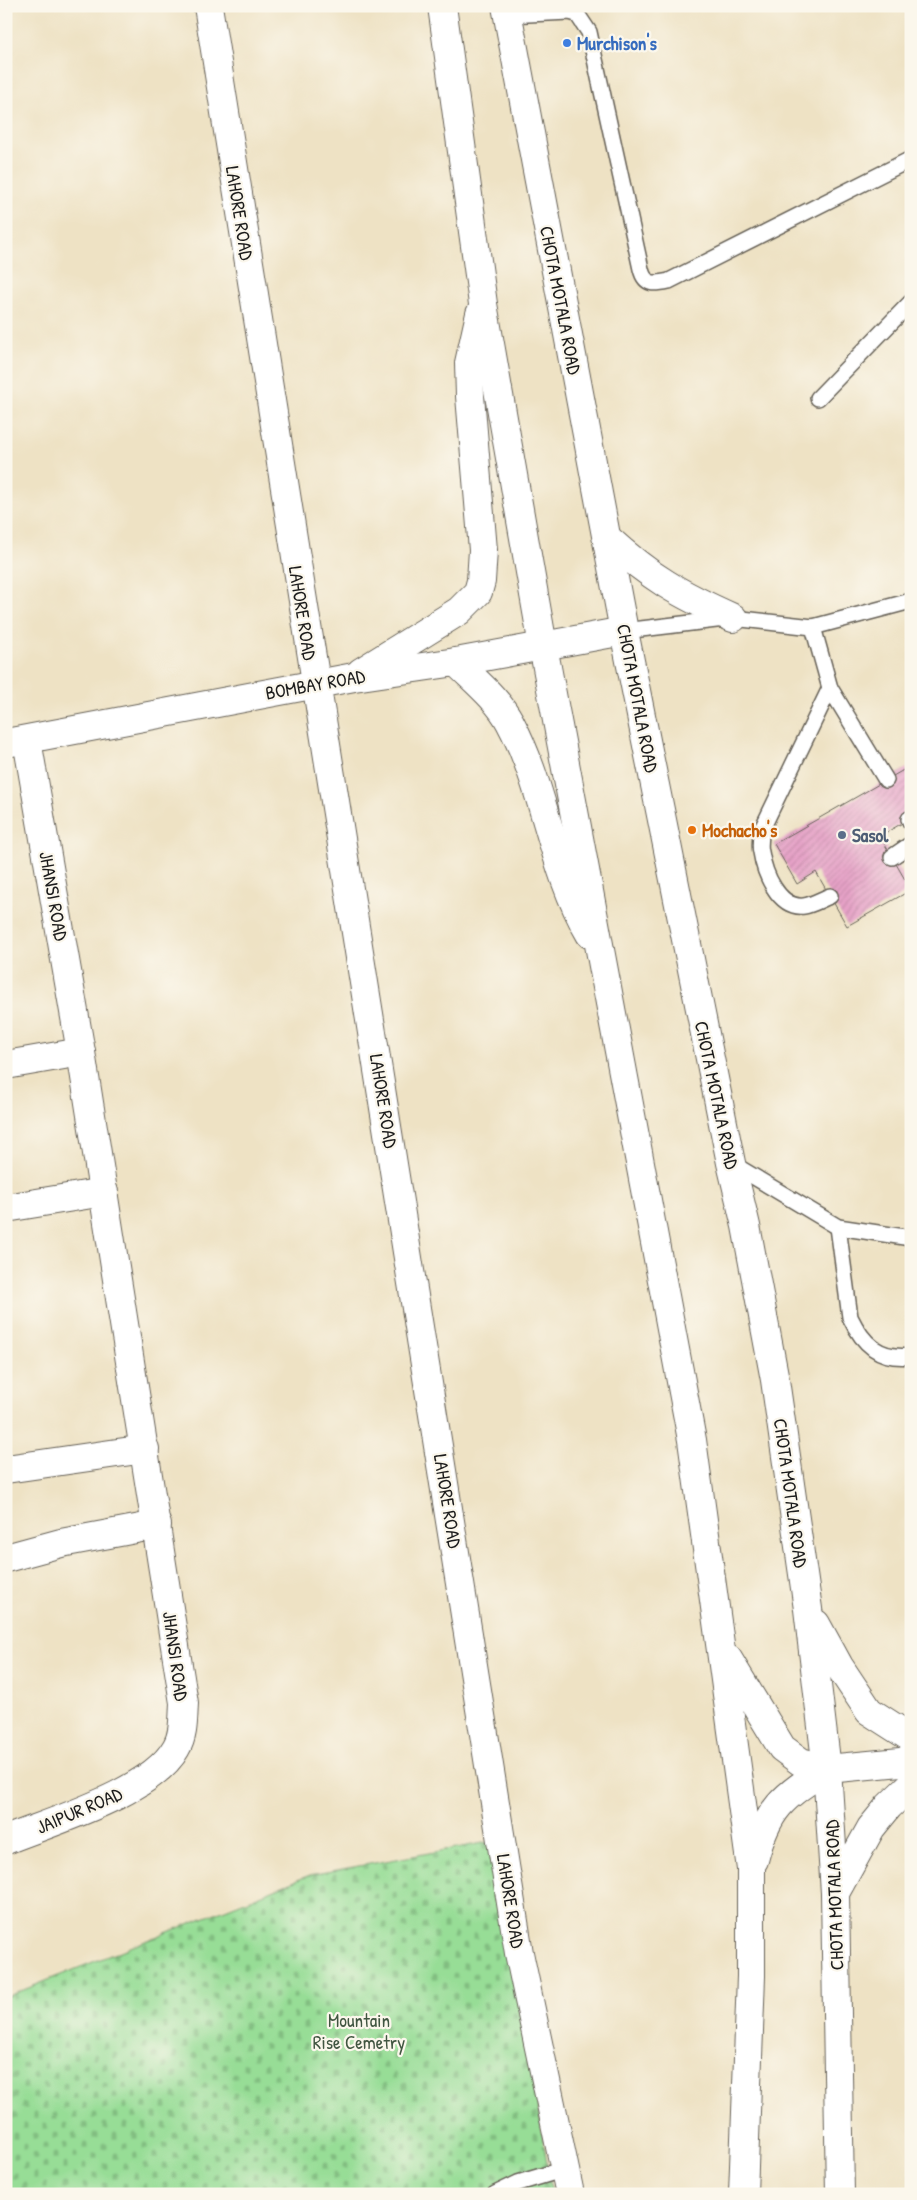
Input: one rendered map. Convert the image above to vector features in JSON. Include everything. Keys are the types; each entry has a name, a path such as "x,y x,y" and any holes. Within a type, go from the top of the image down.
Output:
{"street":[{"name":"LAHORE ROAD","path":"208,6 314,684 397,1182 519,1953 568,2181"},
{"path":"442,6 483,304 543,646 692,1440 751,1868 751,1976 743,2194"},
{"name":"CHOTA MOTALA ROAD","path":"507,11 624,631 730,1163 746,1226 775,1380 808,1609 827,1769 836,1893 840,2194"},
{"path":"354,677 459,611 478,592 481,581 483,550 469,363 483,304"},
{"path":"607,538 641,568 668,587 733,618"},
{"name":"BOMBAY ROAD","path":"17,741 314,684 456,662 624,631"},
{"path":"456,662 509,720 531,773 570,896 602,955"},
{"name":"JHANSI ROAD","path":"17,741 82,1052 184,1703 183,1726 178,1746 168,1761 151,1776"},
{"path":"6,1065 82,1052"},
{"path":"6,1208 104,1192"},
{"path":"6,1469 145,1449"},
{"path":"6,1558 61,1543 156,1525"},
{"path":"808,1609 839,1666 868,1710 911,1738"},
{"path":"720,1644 748,1695 782,1748 801,1762 827,1769 911,1760"},
{"path":"751,1868 761,1831 770,1817 791,1793 827,1769"},
{"name":"JAIPUR ROAD","path":"6,1840 128,1790 151,1776"},
{"path":"836,1893 871,1828 889,1806 911,1785"}],"lane":[{"path":"507,11 568,12 577,14 589,32 641,269 647,282 655,284 669,281 911,159"},
{"path":"818,398 911,302"},
{"path":"624,631 733,618 812,627 911,601"},
{"path":"812,627 830,688 886,780"},
{"path":"830,688 762,829 760,850 772,883 787,902 804,906 830,896"},
{"path":"892,857 911,844"},
{"path":"730,1163 838,1227 911,1238"},
{"path":"838,1227 850,1316 863,1341 880,1353 894,1357 911,1356"},
{"path":"495,2194 518,2184 568,2181"}],"green space":[{"name":"Mountain Rise Cemetry","path":"494,1841 552,2194 6,2194 6,1997 310,1875"}],"building":[{"path":"907,768 911,775 911,818 880,836 911,890 847,926 816,872 797,884 774,844"}],"place":[{"name":"Murchison's","path":"567,43"},
{"name":"Mochacho's","path":"692,830"},
{"name":"Sasol","path":"842,835"}]}
